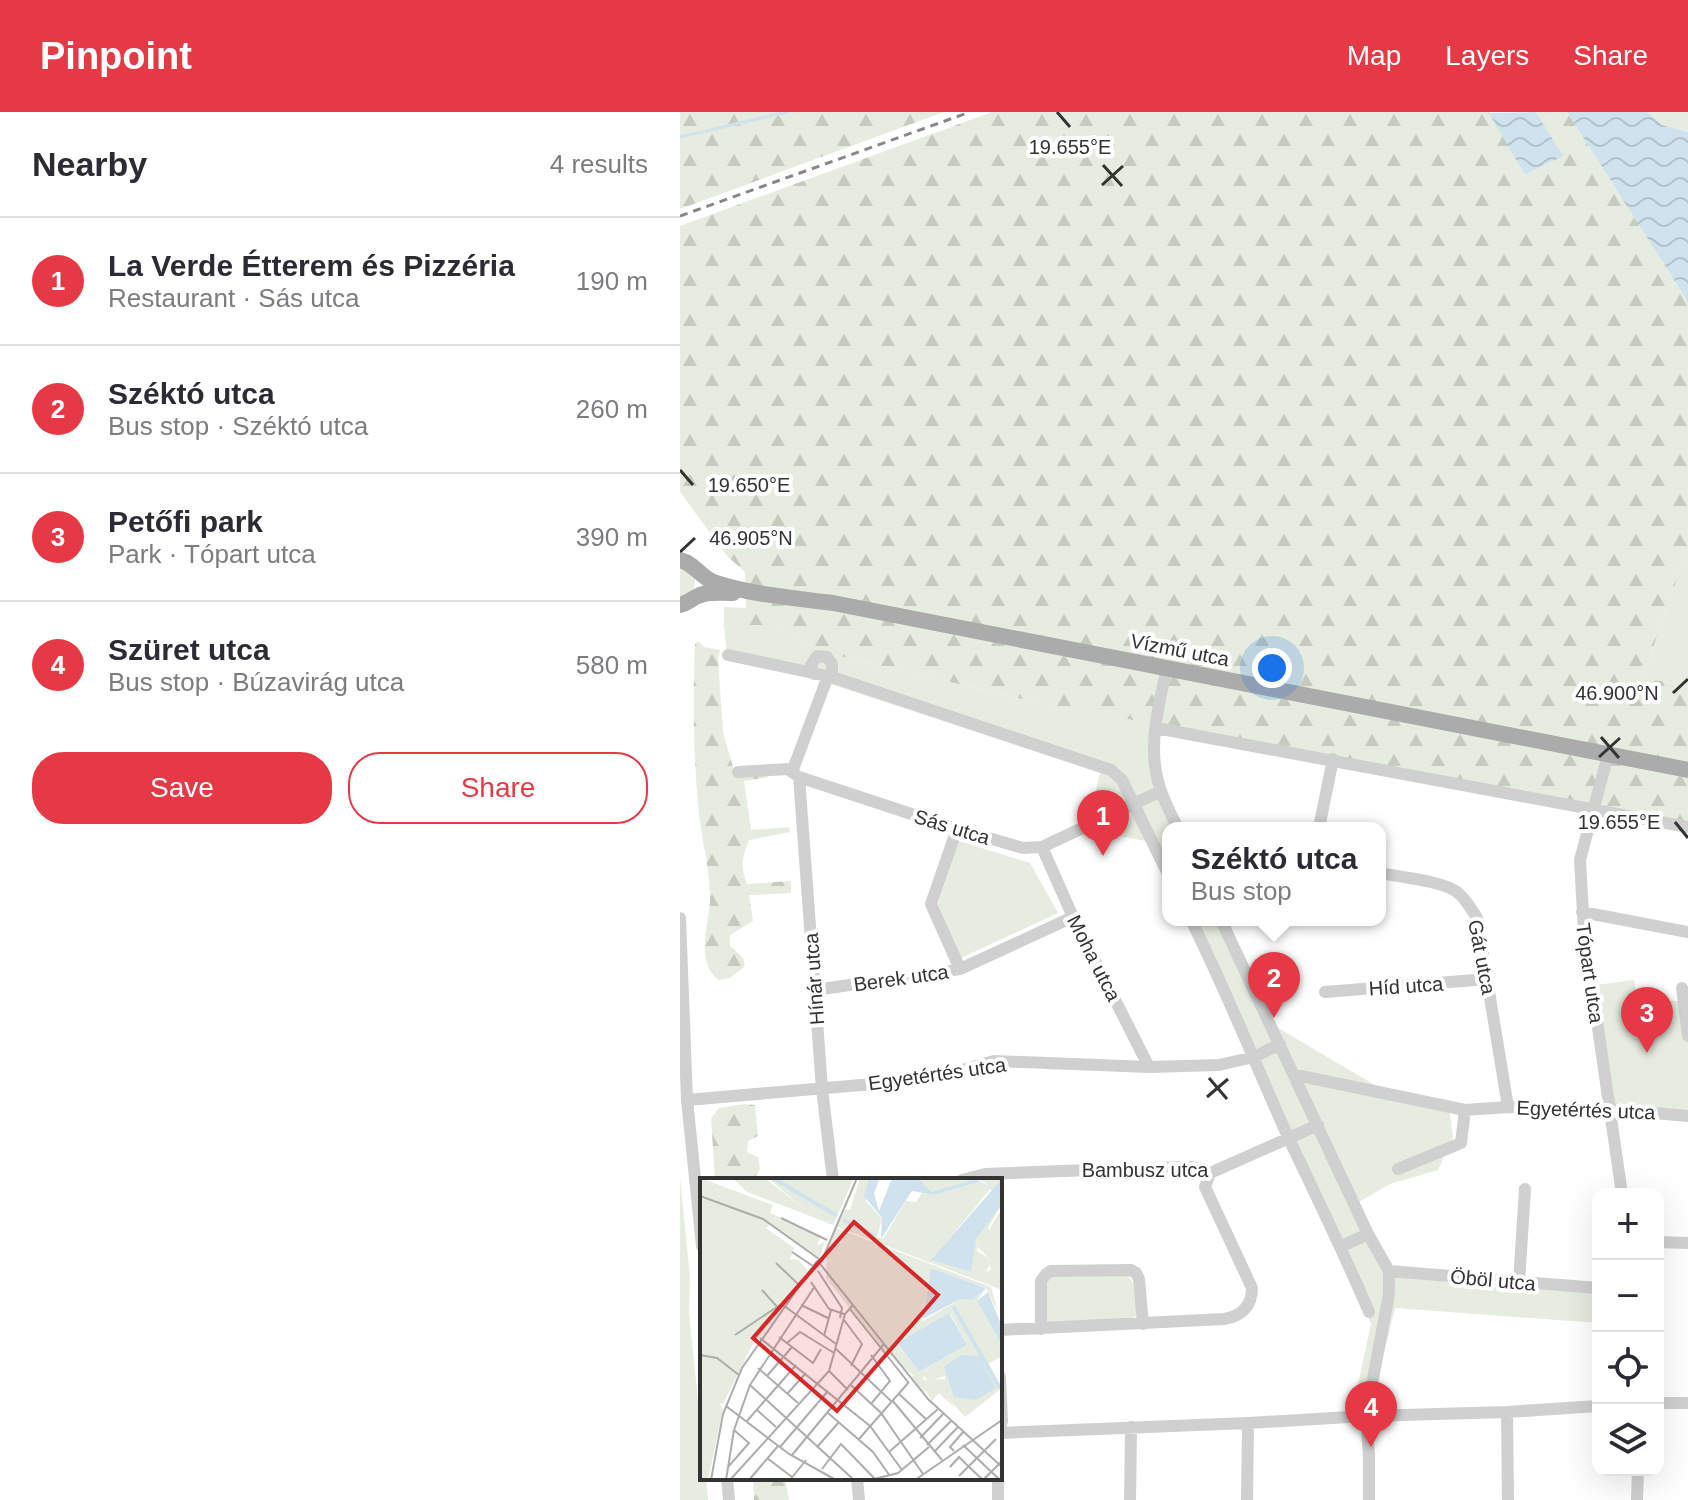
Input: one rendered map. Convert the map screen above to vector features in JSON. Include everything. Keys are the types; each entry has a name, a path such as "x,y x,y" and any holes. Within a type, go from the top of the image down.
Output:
{"main road":[{"path":"691,567 714,582 759,592"},
{"path":"686,605 701,585 691,567"},
{"path":"686,605 713,593 759,592"},
{"name":"Vízmű utca","path":"759,592 833,603 1688,770"}],"street":[{"path":"680,547 691,567"},
{"path":"728,655 830,677 1106,768 1122,780 1162,861"},
{"path":"795,774 830,677 832,664 827,657 817,656 811,665 814,674"},
{"path":"1167,668 1156,728 1155,767 1161,791 1175,822"},
{"path":"1156,728 1688,827"},
{"name":"Tópart utca","path":"1608,755 1580,860 1582,912 1621,1188"},
{"path":"1320,822 1333,759"},
{"name":"Sás utca","path":"738,772 788,769 957,829 1023,848 1042,847"},
{"name":"Hínár utca","path":"795,774 822,1089 833,1178"},
{"path":"1042,847 1161,791"},
{"path":"957,829 931,904 960,969"},
{"name":"Moha utca","path":"1042,847 1073,917 1149,1067"},
{"name":"Gát utca","path":"1386,874 1455,890 1467,901 1477,918 1508,1107"},
{"path":"1582,912 1688,932"},
{"name":"Berek utca","path":"815,990 960,969 1073,917"},
{"path":"680,918 686,1151 700,1234"},
{"path":"1194,926 1342,1246 1369,1312"},
{"path":"1224,926 1368,1234 1389,1271 1389,1294 1366,1416 1369,1500"},
{"name":"Híd utca","path":"1325,992 1488,979"},
{"path":"1682,988 1688,1036"},
{"name":"Egyetértés utca","path":"687,1100 931,1079 994,1061 1149,1067 1219,1065 1254,1057 1280,1044"},
{"name":"Egyetértés utca","path":"1295,1077 1465,1110 1508,1107 1610,1109 1688,1116"},
{"path":"1398,1169 1461,1143 1465,1110"},
{"name":"Bambusz utca","path":"970,1178 985,1174 1192,1167 1210,1173 1318,1125"},
{"path":"1002,1330 1230,1318 1242,1313 1251,1301 1252,1288 1205,1187 1210,1173"},
{"path":"1519,1282 1525,1189"},
{"path":"1342,1246 1368,1234"},
{"path":"1664,1242 1688,1243"},
{"path":"1041,1329 1041,1281 1051,1271 1131,1270 1139,1279 1143,1324"},
{"name":"Öböl utca","path":"1389,1271 1592,1288"},
{"path":"1664,1403 1688,1403"},
{"path":"1002,1430 1248,1423 1592,1406"},
{"path":"1507,1412 1508,1500"},
{"path":"1247,1500 1248,1423"},
{"path":"1130,1500 1131,1427"},
{"path":"1637,1500 1638,1476"},
{"path":"727,1480 729,1500"},
{"path":"857,1480 859,1500"}],"green space":[{"path":"680,112 944,112 680,209"},
{"path":"992,112 1490,112 1525,175 1562,156 1536,112 1567,112 1688,302 1688,548 1642,679 1688,684 1688,822 1035,702 822,652 775,625 724,625 724,607 746,608 745,572 728,557 680,492 680,226"},
{"path":"1648,112 1688,112 1688,132 1662,125"},
{"path":"1688,548 1688,684 1642,679"},
{"path":"680,565 695,579 695,583 692,592 680,599"},
{"path":"724,625 775,625 822,652 1035,702 1159,724 1158,762 1162,787 1179,822 1162,822 1162,867 1151,842 1086,830 1100,773 797,673 727,660"},
{"path":"698,641 704,647 720,650 723,732 735,774 768,772 768,777 744,781 751,830 789,827 790,832 749,840 743,862 747,884 791,881 791,893 749,895 753,921 730,935 730,946 743,958 745,966 730,978 718,980 706,962 705,954 710,893 695,763 694,664 695,644"},
{"path":"959,841 1030,863 1058,913 961,958 938,904"},
{"path":"1189,926 1228,926 1275,1026 1378,1087 1449,1106 1453,1137 1438,1170 1390,1184 1357,1203 1393,1267 1592,1284 1592,1323 1395,1308 1372,1402 1354,1403 1371,1324"},
{"path":"1634,980 1637,1000 1688,1001 1688,1111 1614,1104 1596,985"},
{"path":"755,1105 758,1136 748,1141 747,1152 758,1157 760,1169 755,1178 715,1178 711,1118 719,1108"},
{"path":"680,1178 700,1420 700,1480 706,1480 708,1500 680,1500"},
{"path":"1127,1273 1133,1283 1137,1316 1056,1324 1045,1322 1044,1284 1051,1276"},
{"path":"753,1480 785,1480 789,1500 754,1500"}],"water":[{"path":"1536,112 1563,156 1525,175 1489,113"},
{"path":"1567,112 1648,112 1662,125 1688,132 1688,302"}],"waterway":[{"path":"680,137 787,112"}],"railway":[{"path":"680,216 970,112"}],"place":[{"name":"La Verde Étterem és Pizzéria","path":"1103,856"},
{"name":"Széktó utca","path":"1274,1018"},
{"name":"Petőfi park","path":"1647,1053"},
{"name":"Szüret utca","path":"1371,1447"}]}
